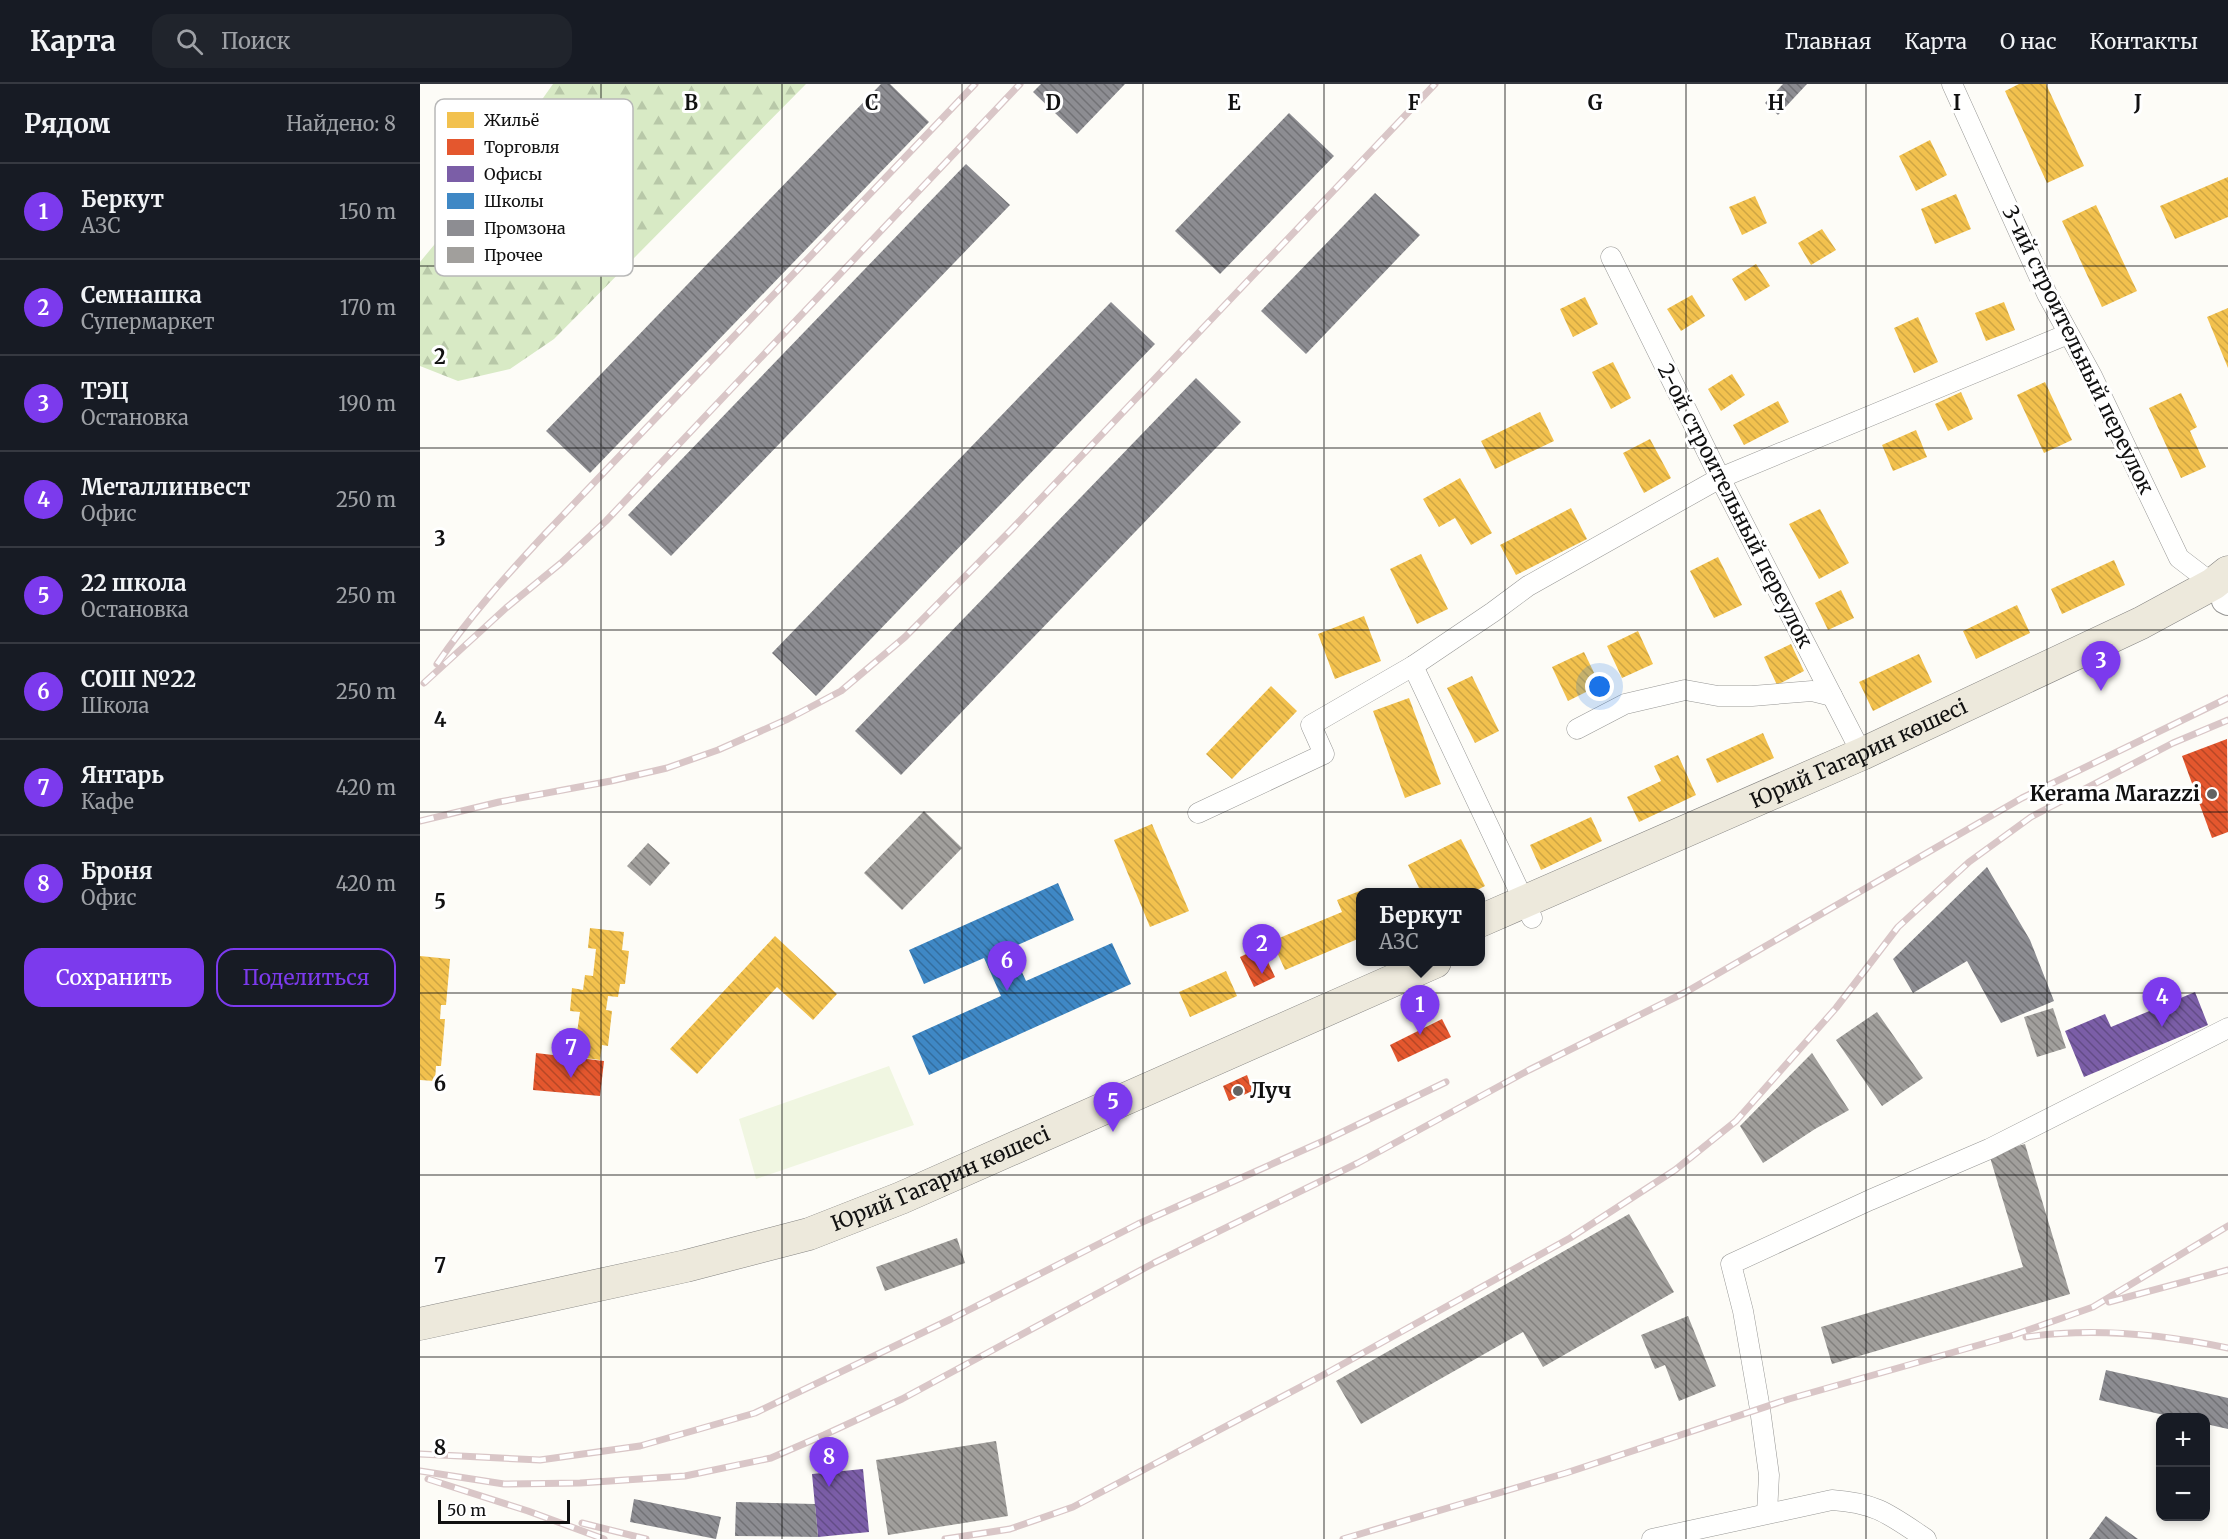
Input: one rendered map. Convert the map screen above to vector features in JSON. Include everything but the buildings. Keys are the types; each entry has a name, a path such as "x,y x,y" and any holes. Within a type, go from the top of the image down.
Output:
{"main road":[{"name":"Юрий Гагарин көшесі","path":"1485,938 1528,910 2141,623 2224,591"},
{"name":"Юрий Гагарин көшесі","path":"1485,920 1528,910 1933,740 2154,639 2224,591"},
{"name":"Юрий Гагарин көшесі","path":"420,1306 745,1234 803,1216 894,1181 1379,966"},
{"name":"Юрий Гагарин көшесі","path":"420,1324 686,1266 809,1234 901,1198 1426,966"}],"street":[{"name":"3-ий строительный переулок","path":"1952,84 2047,294 2092,376 2179,558 2224,591"},
{"name":"2-ой строительный переулок","path":"1611,257 1720,478 1862,754"},
{"path":"1198,813 1324,754 1311,725 1413,666 1528,586 1720,478 2068,334"},
{"path":"1413,666 1528,910"},
{"path":"1577,729 1625,704 1685,690 1718,696 1752,696 1812,691 1832,696"},
{"path":"1767,1513 1769,1475 1760,1409 1743,1311 1731,1264 1870,1200 1989,1149 2228,1028"},
{"path":"1652,1539 1832,1500 1856,1502 1880,1509 1926,1539"}],"green space":[{"path":"553,84 806,84 633,259 633,99 542,99"},
{"path":"435,244 435,276 616,276 554,339 510,369 458,381 420,366 420,262"},
{"path":"889,1066 914,1125 756,1179 739,1119"}],"railway":[{"path":"437,664 488,597 516,565 975,84"},
{"path":"424,683 606,521 1020,84"},
{"path":"420,821 499,802 667,768 718,750 788,719 841,691 905,637 1011,530 1435,84"},
{"path":"420,1471 504,1484 580,1483 685,1476 771,1458 902,1399 1154,1263 1358,1163 1529,1070 1686,992 2022,798 2228,698"},
{"path":"945,1539 1010,1529 1073,1507 1325,1374 1570,1238 1675,1170 1736,1121 1836,1008 1898,927 1969,862 2031,817 2173,743 2228,720"},
{"path":"420,1454 540,1460 640,1446 755,1413 951,1319 1138,1224 1328,1139 1446,1082"},
{"path":"1343,1539 1566,1473 1789,1399 2014,1335 2093,1307 2228,1226"},
{"path":"2109,1302 2228,1270"},
{"path":"2026,1337 2102,1332 2178,1339 2228,1348"},
{"path":"428,1479 528,1511 604,1539"},
{"path":"582,1523 646,1539"}],"place":[{"name":"ТЭЦ","path":"2101,691"},
{"name":"Kerama Marazzi","path":"2212,794"},
{"name":"Семнашка","path":"1262,974"},
{"name":"СОШ №22","path":"1007,991"},
{"name":"Металлинвест","path":"2162,1027"},
{"name":"Беркут","path":"1420,1035"},
{"name":"Янтарь","path":"571,1078"},
{"name":"Луч","path":"1238,1091"},
{"name":"22 школа","path":"1113,1132"},
{"name":"Броня","path":"829,1487"}]}
